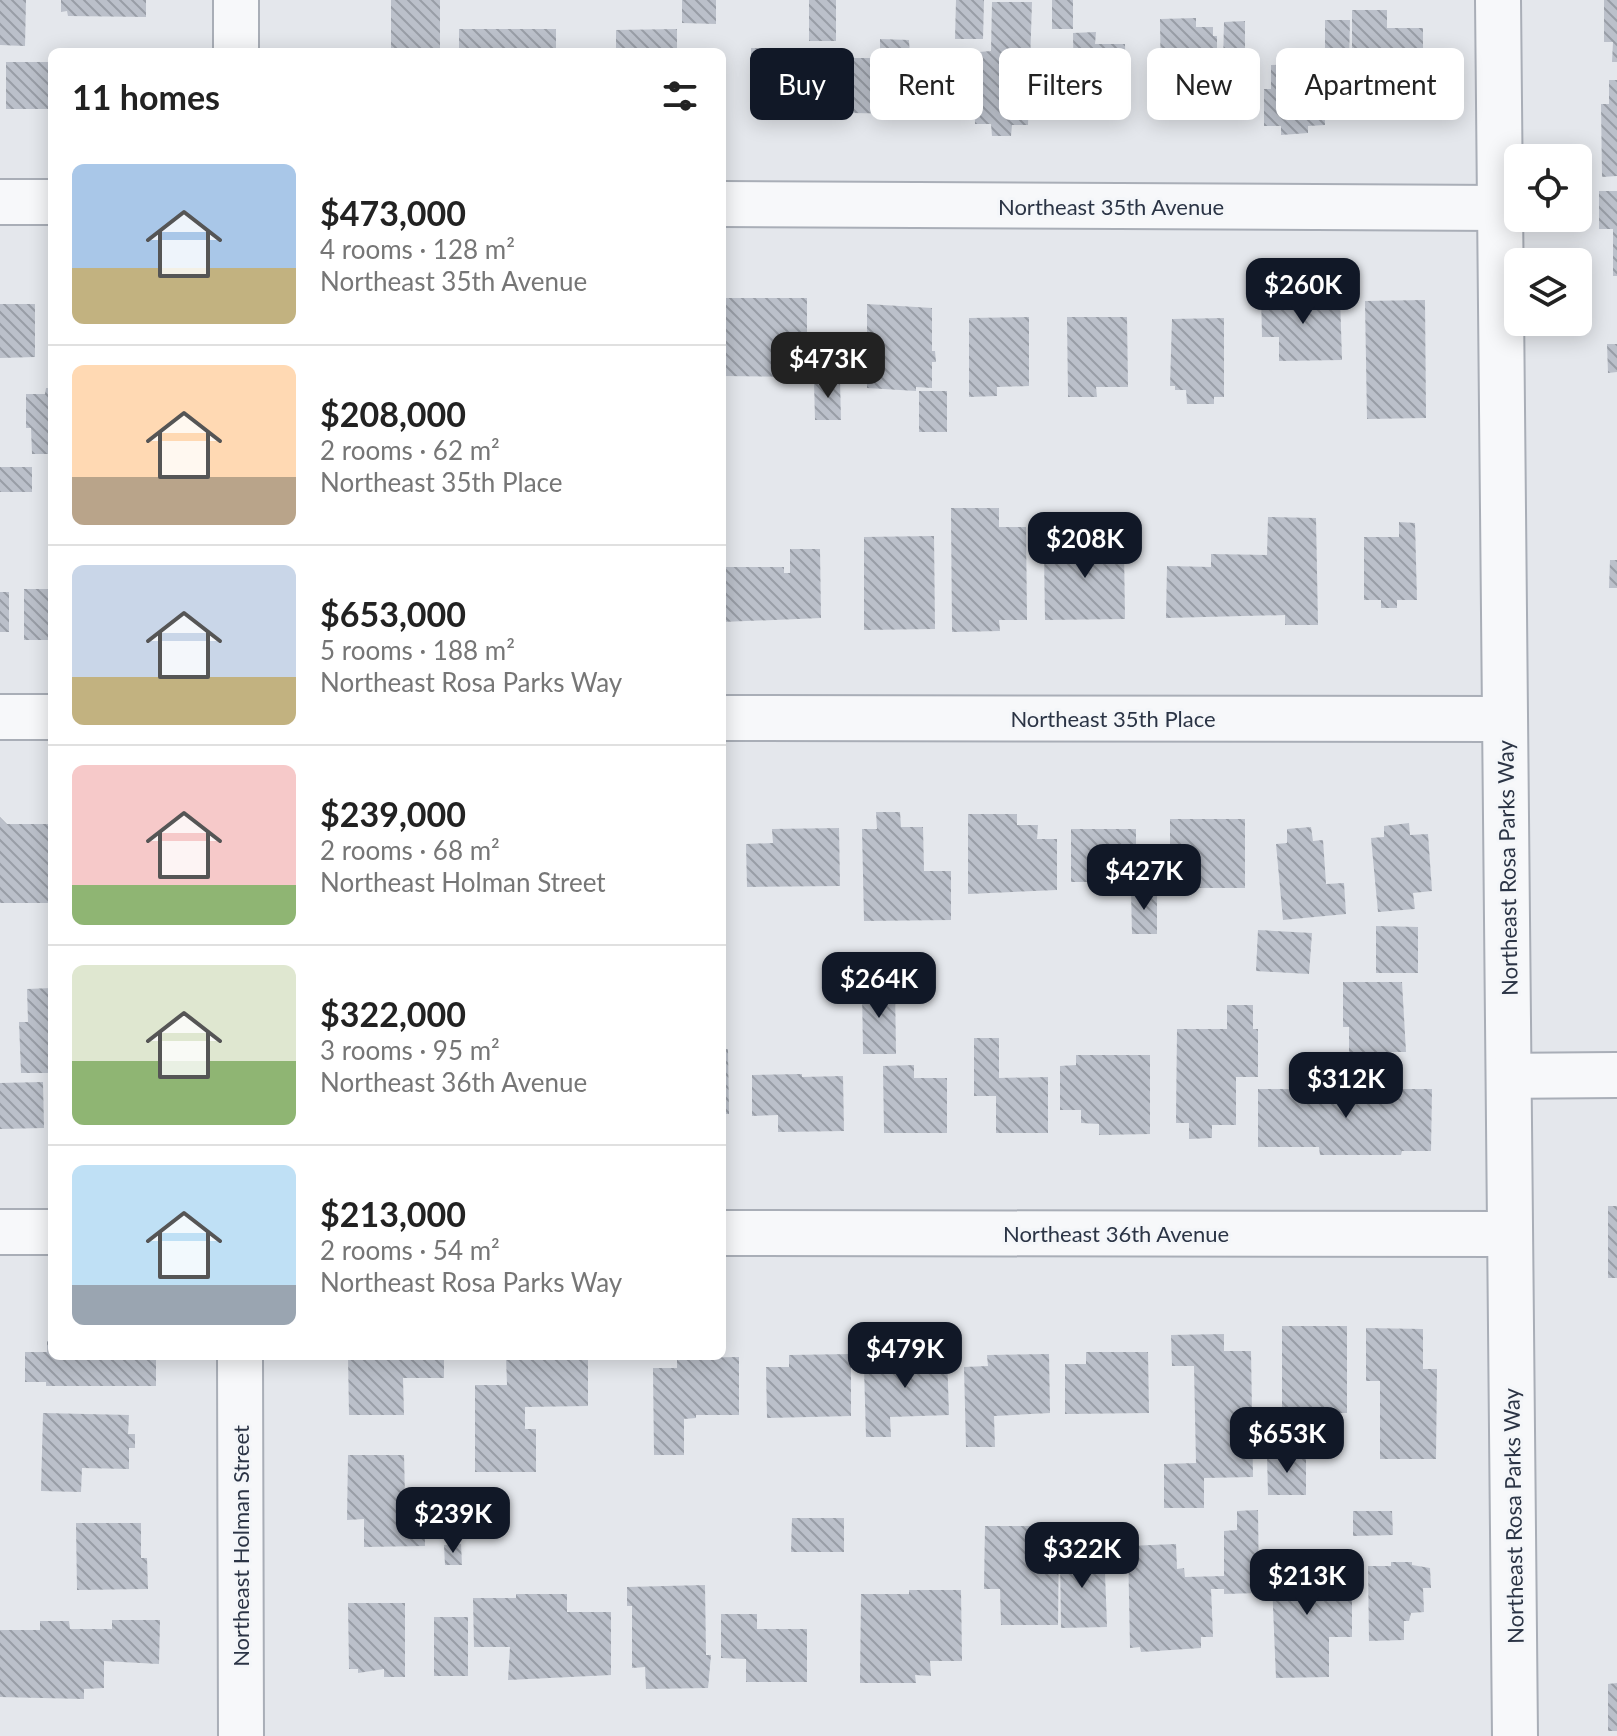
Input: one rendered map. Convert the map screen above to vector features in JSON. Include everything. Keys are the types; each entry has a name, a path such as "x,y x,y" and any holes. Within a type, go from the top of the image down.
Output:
{"street":[{"path":"236,0 236,48"},
{"name":"Northeast Rosa Parks Way","path":"1498,0 1515,1736"},
{"path":"0,202 48,202"},
{"name":"Northeast 35th Avenue","path":"726,204 1500,208"},
{"path":"0,717 48,717"},
{"name":"Northeast 35th Place","path":"726,718 1505,719"},
{"path":"1509,1076 1617,1075"},
{"path":"0,1232 48,1232"},
{"name":"Northeast 36th Avenue","path":"726,1233 1510,1234"},
{"name":"Northeast Holman Street","path":"240,1360 241,1736"}],"building":[{"path":"0,0 26,0 25,46 0,45"},
{"path":"61,0 146,0 146,17 68,16 67,11 61,12"},
{"path":"391,0 440,0 440,48 391,48"},
{"path":"682,0 716,0 716,24 682,23"},
{"path":"809,0 836,0 836,41 809,41"},
{"path":"956,0 984,0 983,39 955,39"},
{"path":"1052,0 1073,0 1073,29 1052,29"},
{"path":"1604,0 1617,0 1617,62 1612,62 1613,42 1604,42"},
{"path":"992,2 1032,2 1031,48 999,48 999,120 1028,120 1028,125 1012,125 1011,136 992,136 991,124 975,124 975,120 983,120 983,52 991,51"},
{"path":"1352,10 1387,10 1387,28 1423,28 1423,48 1352,48"},
{"path":"1196,18 1196,27 1213,27 1217,48 1160,48 1160,19"},
{"path":"1325,20 1350,20 1349,48 1325,48"},
{"path":"1245,21 1245,48 1223,48 1224,22"},
{"path":"459,29 556,29 556,48 459,48"},
{"path":"677,29 677,48 616,48 616,30"},
{"path":"1096,32 1095,44 1125,44 1125,48 1073,48 1073,33"},
{"path":"880,39 909,40 909,48 880,48"},
{"path":"854,58 870,58 870,113 854,113"},
{"path":"6,62 48,62 48,109 6,109"},
{"path":"1271,65 1276,65 1276,120 1325,120 1325,125 1308,126 1308,133 1281,135 1281,126 1264,126 1264,89 1271,89"},
{"path":"1609,80 1617,80 1617,176 1602,177 1601,104 1609,104"},
{"path":"1599,191 1617,191 1617,276 1613,276 1613,229 1599,229"},
{"path":"1261,292 1287,292 1287,298 1340,297 1342,360 1279,361 1279,337 1262,337"},
{"path":"726,298 807,298 807,377 726,376"},
{"path":"1425,300 1426,418 1367,419 1365,301"},
{"path":"0,304 35,304 35,357 0,358"},
{"path":"867,304 932,308 932,351 935,351 936,362 932,362 932,388 916,387 916,391 867,388"},
{"path":"1029,317 1029,386 997,387 997,396 969,397 969,318"},
{"path":"1067,317 1127,317 1128,387 1096,387 1097,397 1068,397"},
{"path":"1224,318 1224,397 1214,397 1214,404 1187,404 1186,390 1175,390 1175,386 1170,386 1172,319"},
{"path":"1607,344 1617,344 1617,372 1608,373"},
{"path":"814,381 840,381 841,420 815,420"},
{"path":"48,388 48,454 32,454 31,428 26,428 26,394 45,394"},
{"path":"919,391 947,391 947,432 919,432"},
{"path":"0,467 32,467 32,492 0,492"},
{"path":"951,508 999,508 999,527 1026,527 1027,620 999,620 1000,631 952,632"},
{"path":"1268,517 1316,518 1318,625 1285,625 1285,615 1166,618 1167,566 1211,567 1211,554 1267,555"},
{"path":"1399,522 1415,523 1417,600 1397,600 1397,608 1381,608 1381,600 1364,600 1364,537 1399,537"},
{"path":"1071,531 1106,531 1107,550 1124,549 1125,619 1045,620 1044,551 1072,551"},
{"path":"934,536 935,629 864,630 864,537"},
{"path":"790,549 820,549 821,618 726,622 726,567 784,567 784,573 790,573"},
{"path":"1610,560 1617,560 1617,588 1609,588"},
{"path":"24,589 48,589 48,640 24,640"},
{"path":"0,592 9,592 9,632 0,632"},
{"path":"876,812 900,812 901,827 923,827 924,871 951,871 951,920 864,921 862,829 877,829"},
{"path":"968,814 1017,814 1017,825 1038,825 1037,839 1057,839 1057,890 968,894"},
{"path":"0,817 7,824 48,824 48,903 0,903"},
{"path":"1170,819 1245,819 1245,888 1170,888"},
{"path":"1409,823 1410,835 1428,834 1432,891 1413,893 1415,909 1378,912 1371,838 1384,837 1384,826"},
{"path":"1311,827 1313,841 1323,840 1326,884 1344,883 1346,914 1283,920 1276,844 1287,843 1287,829"},
{"path":"839,828 840,886 747,887 746,844 773,843 772,829"},
{"path":"1071,829 1136,829 1136,882 1071,882"},
{"path":"1131,890 1157,890 1157,934 1132,934"},
{"path":"1376,926 1418,927 1418,973 1376,973"},
{"path":"1258,930 1312,933 1309,974 1256,971"},
{"path":"1343,982 1402,982 1406,1052 1349,1052 1349,1027 1343,1027"},
{"path":"895,986 896,1054 863,1054 862,987"},
{"path":"48,988 48,1073 21,1073 19,1022 28,1022 27,989"},
{"path":"1227,1005 1253,1005 1253,1029 1258,1029 1258,1077 1236,1077 1236,1125 1212,1125 1212,1138 1189,1139 1189,1123 1176,1123 1177,1029 1227,1029"},
{"path":"974,1038 999,1038 999,1078 1048,1077 1048,1133 996,1133 996,1096 974,1096"},
{"path":"726,1049 728,1049 729,1114 726,1114"},
{"path":"1076,1055 1150,1055 1150,1134 1099,1135 1099,1124 1081,1123 1081,1110 1060,1110 1060,1066 1076,1065"},
{"path":"914,1065 914,1078 947,1078 947,1133 884,1133 883,1066"},
{"path":"802,1074 802,1077 843,1076 844,1131 778,1132 778,1115 752,1116 752,1075"},
{"path":"43,1082 44,1128 0,1129 0,1083"},
{"path":"1258,1089 1432,1089 1431,1151 1402,1151 1401,1155 1320,1155 1319,1147 1258,1147"},
{"path":"1608,1206 1617,1206 1617,1278 1608,1278"},
{"path":"1282,1326 1347,1326 1347,1413 1282,1413"},
{"path":"1366,1328 1423,1329 1423,1369 1437,1369 1436,1459 1380,1459 1380,1381 1366,1381"},
{"path":"1224,1334 1224,1351 1251,1351 1253,1477 1204,1478 1204,1508 1164,1508 1164,1464 1196,1463 1194,1366 1172,1366 1171,1335"},
{"path":"48,1341 48,1360 156,1360 156,1386 46,1386 46,1382 25,1382 25,1352 47,1352"},
{"path":"924,1351 924,1355 947,1355 949,1415 890,1417 891,1437 866,1437 864,1367 885,1367 885,1355"},
{"path":"1086,1352 1148,1352 1149,1413 1065,1414 1065,1364 1086,1364"},
{"path":"851,1354 851,1416 767,1418 766,1367 789,1367 789,1355"},
{"path":"1049,1354 1050,1413 994,1416 995,1447 966,1447 964,1367 988,1366 987,1355"},
{"path":"726,1357 739,1357 739,1415 696,1415 696,1418 684,1419 684,1455 654,1455 653,1368 677,1368 677,1360 726,1360"},
{"path":"348,1360 444,1360 444,1378 403,1378 404,1415 349,1415"},
{"path":"506,1360 588,1360 588,1406 525,1407 525,1429 536,1429 536,1472 475,1472 475,1385 507,1385"},
{"path":"43,1413 129,1415 128,1434 135,1434 135,1448 129,1448 129,1469 82,1468 81,1492 41,1491"},
{"path":"348,1455 404,1455 405,1498 424,1497 425,1546 364,1547 364,1519 347,1520"},
{"path":"1267,1456 1306,1456 1306,1495 1268,1495"},
{"path":"1258,1510 1259,1593 1224,1594 1224,1589 1211,1589 1213,1637 1201,1637 1201,1648 1141,1652 1140,1647 1130,1648 1128,1546 1176,1544 1177,1569 1184,1568 1185,1577 1224,1576 1224,1531 1237,1530 1237,1511"},
{"path":"1353,1511 1392,1511 1393,1535 1353,1536"},
{"path":"792,1518 844,1518 844,1552 791,1552"},
{"path":"76,1523 141,1523 141,1558 147,1558 148,1589 77,1590"},
{"path":"985,1526 1059,1526 1058,1625 1001,1625 1000,1589 984,1589"},
{"path":"461,1544 462,1565 445,1565 444,1545"},
{"path":"1098,1550 1099,1573 1105,1573 1107,1627 1061,1628 1060,1551"},
{"path":"1271,1559 1321,1559 1321,1584 1352,1584 1352,1637 1329,1637 1329,1677 1276,1678"},
{"path":"1391,1562 1412,1562 1412,1565 1430,1568 1431,1588 1423,1588 1424,1612 1411,1613 1409,1621 1404,1621 1404,1640 1369,1641 1368,1566 1391,1566"},
{"path":"705,1585 706,1655 711,1655 708,1688 646,1689 645,1667 632,1668 632,1606 627,1606 627,1587"},
{"path":"909,1590 961,1590 962,1661 930,1661 931,1676 915,1675 916,1683 860,1683 861,1594 909,1594"},
{"path":"516,1594 567,1594 567,1612 611,1612 611,1675 508,1680 510,1647 474,1647 473,1598 516,1598"},
{"path":"348,1603 405,1603 405,1677 384,1677 384,1669 358,1673 358,1669 349,1669"},
{"path":"721,1614 757,1614 757,1629 807,1629 807,1682 746,1682 746,1659 721,1658"},
{"path":"434,1617 468,1617 468,1676 434,1676"},
{"path":"112,1620 160,1620 159,1664 104,1661 104,1688 84,1689 84,1699 0,1697 0,1630 40,1630 40,1621 69,1621 70,1629 112,1629"},
{"path":"1617,1683 1617,1731 1608,1731 1608,1684"}]}
